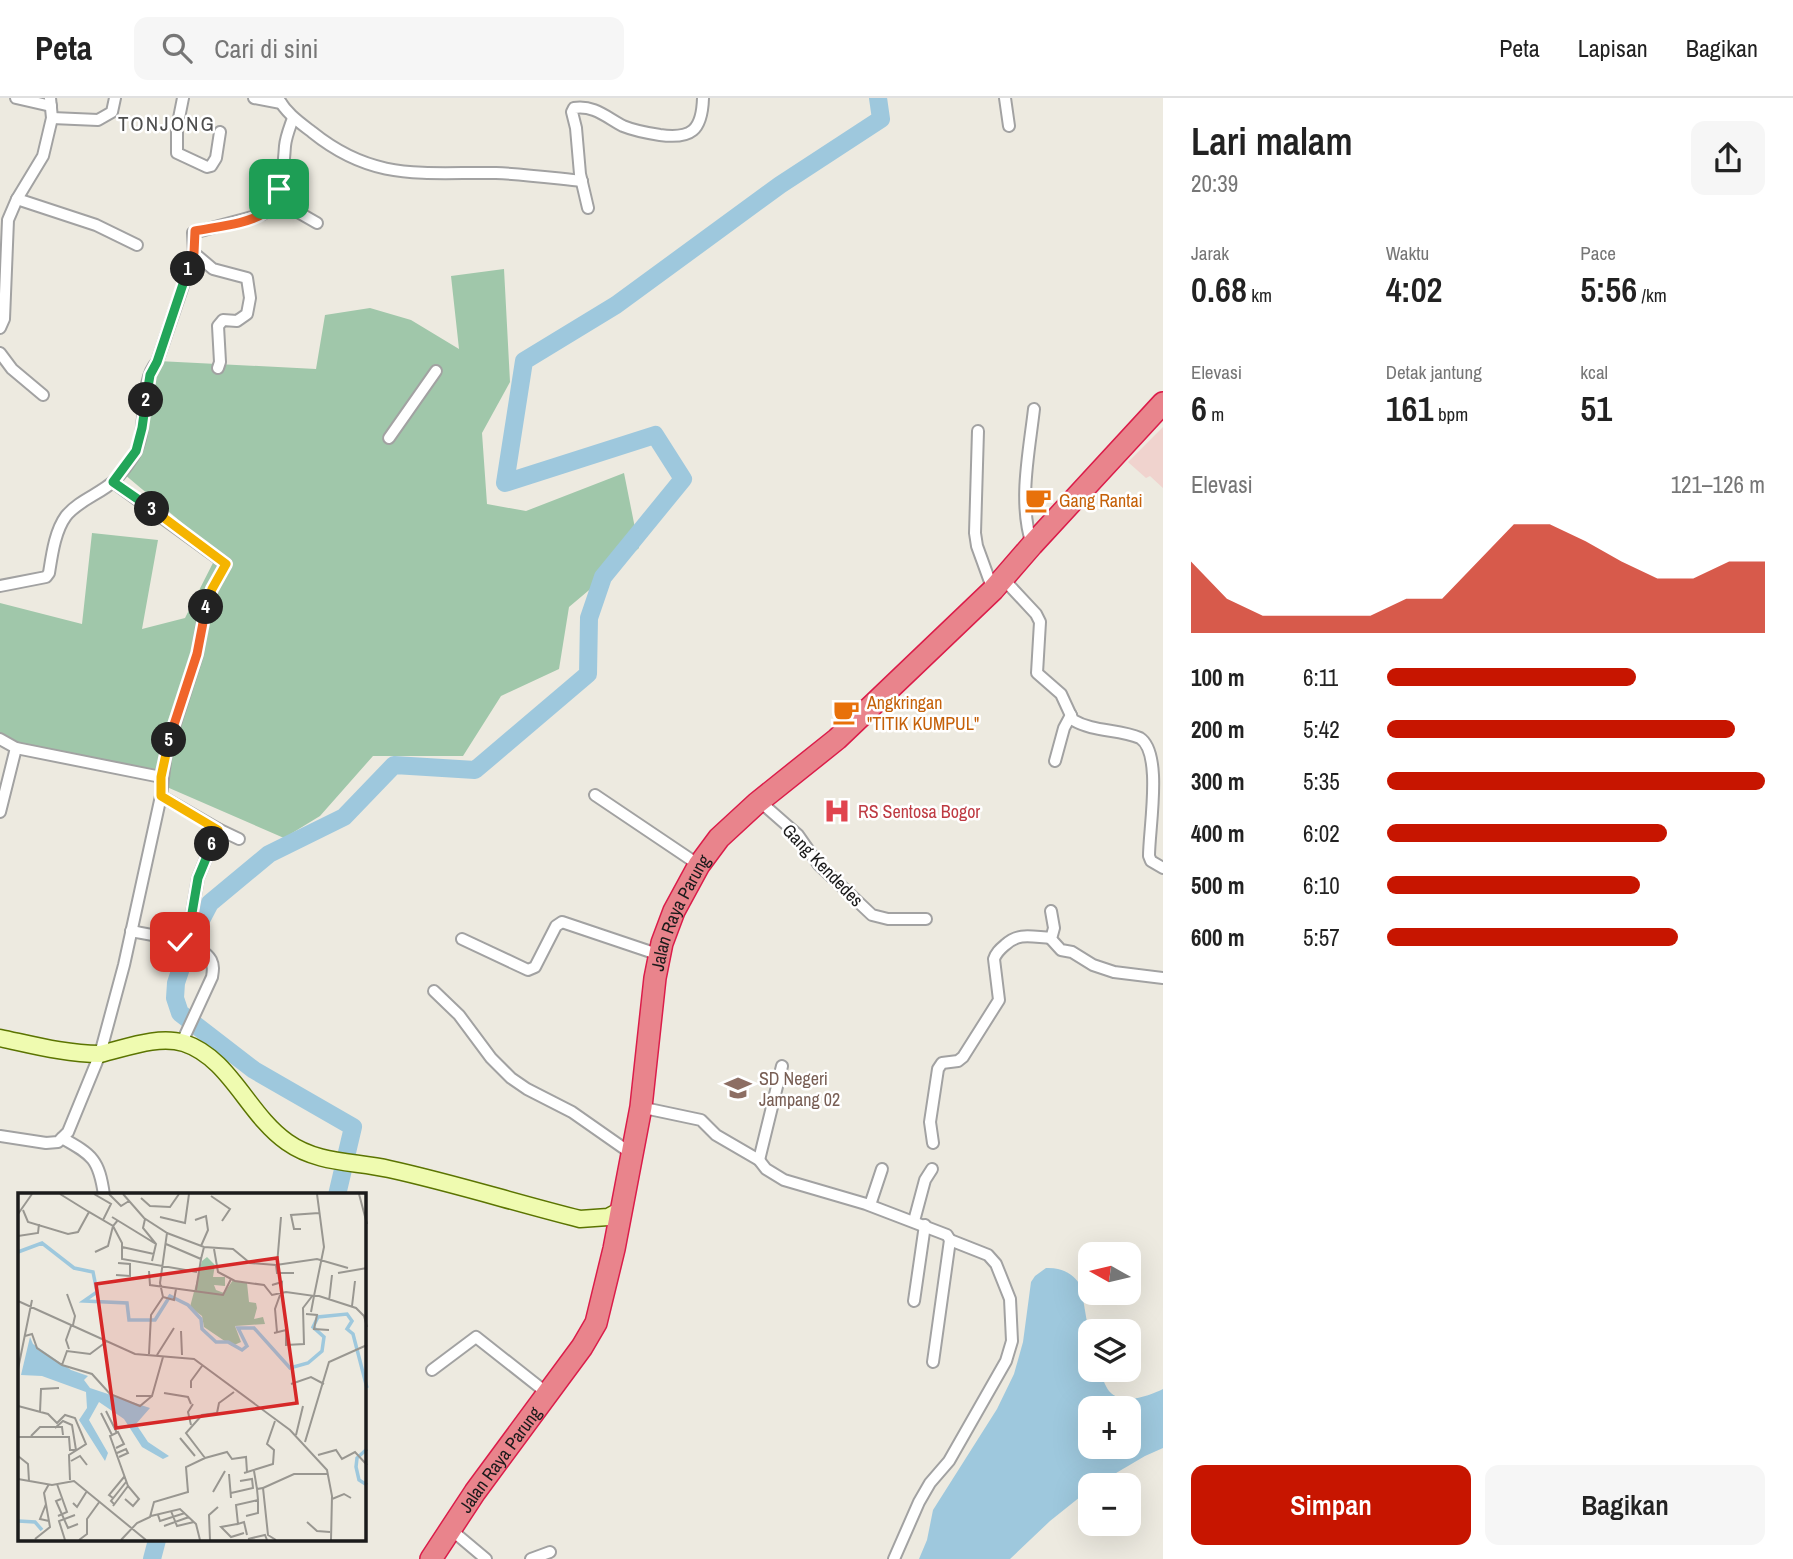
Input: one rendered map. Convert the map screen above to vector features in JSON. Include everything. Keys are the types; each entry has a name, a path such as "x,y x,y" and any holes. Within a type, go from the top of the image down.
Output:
{"highway":[{"name":"Jalan Raya Parung","path":"1001,587 1032,545 1163,403"},
{"name":"Jalan Raya Parung","path":"431,1559 475,1492 596,1324 614,1249 641,1107 655,978 660,955 674,911 699,865 719,838 812,764 843,743 1001,587 1163,419"},
{"name":"Jalan Raya Parung","path":"440,1559 455,1533 589,1352 601,1329 622,1252 649,1109 663,979 681,913 701,873 725,843 812,764"}],"street":[{"path":"16,98 98,120 112,112 115,98"},
{"path":"183,98 176,137 177,153 207,167 211,166 216,158 220,132"},
{"path":"254,98 279,100 293,118 328,145 372,166 396,173 496,173 582,181"},
{"path":"588,208 572,112 574,108 585,106 594,109 637,131 679,137 690,134 697,126 703,98"},
{"path":"1004,98 1009,126"},
{"path":"0,328 4,319 6,229 17,199 43,156 51,107"},
{"path":"0,586 46,577 65,518 71,510 113,482 136,451 150,375 157,362 194,253 193,233 263,214 275,199 283,178 285,142 293,118"},
{"path":"17,199 96,225 137,245"},
{"path":"275,199 317,223"},
{"path":"194,253 213,268 245,277 250,285 247,314 237,321 223,320 218,326 218,368"},
{"path":"0,353 12,369 43,395"},
{"path":"389,438 436,371"},
{"path":"1032,545 1027,530 1026,480 1034,410"},
{"path":"978,431 975,533 977,547 1001,587 1036,614 1040,622 1037,673 1061,694 1071,715 1078,723 1141,739 1151,747 1157,781 1149,856 1151,861 1163,868"},
{"path":"0,1136 46,1143 58,1142 68,1132 100,1054 161,796 161,777 166,752 197,654 212,589 226,564 113,482"},
{"path":"1055,761 1064,728 1071,715"},
{"path":"0,739 16,748 161,777"},
{"path":"0,812 16,748"},
{"path":"594,795 699,865"},
{"path":"161,796 218,830 239,839"},
{"name":"Gang Kendedes","path":"765,807 798,835 819,866 872,915 888,919 926,919"},
{"path":"179,942 191,919 198,878 218,830"},
{"path":"1051,911 1054,928 1051,939"},
{"path":"463,939 528,970 535,967 556,926 562,922 660,955"},
{"path":"131,931 179,942 210,958 212,977 185,1036"},
{"path":"933,1143 930,1122 938,1069 942,1063 958,1061 963,1057 999,1000 995,954 1013,938 1020,935 1051,939 1061,950 1093,965 1114,972 1163,978"},
{"path":"434,991 459,1016 491,1058 511,1078 572,1112 632,1154"},
{"path":"0,1038 65,1052 100,1054 185,1036"},
{"path":"185,1036 210,1059 266,1123 287,1142 309,1154 331,1161 389,1169 580,1219 597,1227 614,1249"},
{"path":"759,1160 782,1066"},
{"path":"649,1109 701,1120 716,1135 759,1160 784,1180 920,1223 947,1235 950,1240 988,1255 996,1264 1010,1299 1012,1341 1006,1361 949,1461 924,1493 894,1559"},
{"path":"62,1138 84,1150 97,1163 104,1193"},
{"path":"870,1205 882,1169"},
{"path":"914,1301 925,1180 932,1169"},
{"path":"580,1219 608,1217 621,1210"},
{"path":"933,1362 950,1240"},
{"path":"432,1370 478,1337 547,1394"},
{"path":"455,1533 486,1559"},
{"path":"531,1559 550,1552"}],"shaded area":[{"path":"1163,427 1163,488 1150,476 1146,478 1128,462"}],"green space":[{"path":"504,269 510,382 482,433 487,504 526,511 624,473 639,548 569,607 559,669 501,696 463,756 373,756 320,816 284,838 153,781 12,744 0,735 0,603 82,624 92,533 158,540 142,629 185,618 218,553 124,474 148,407 158,361 316,369 325,315 370,308 411,320 459,349 451,276"}],"water":[{"path":"1046,1268 1067,1272 1078,1282 1078,1306 1084,1306 1086,1319 1078,1319 1078,1382 1104,1382 1114,1396 1078,1396 1078,1459 1140,1459 1116,1473 1078,1473 1078,1499 1010,1559 919,1559 927,1540 933,1510 997,1409 1014,1374 1023,1342 1031,1282"},
{"path":"1163,1389 1163,1448 1141,1458 1141,1397"}],"waterway":[{"path":"337,1193 353,1127 254,1070 180,1013 175,998 176,983 190,941 210,903 269,854 344,817 394,765 475,770 588,674 589,618 603,577 683,479 655,435 505,483 524,361 616,305 780,185 881,119 878,98"},
{"path":"152,1559 156,1542"}],"place":[{"name":"Gang Rantai","path":"1038,500"},
{"name":"Angkringan \"TITIK KUMPUL\"","path":"846,712"},
{"name":"RS Sentosa Bogor","path":"837,811"},
{"name":"SD Negeri Jampang 02","path":"738,1088"}],"district":[{"name":"TONJONG","path":"167,123"}],"route":[{"path":"180,942 191,919 198,878 218,830 161,796 161,777 166,752 197,654 204,615 212,589 226,564 139,498 113,482 136,451 150,375 154,363 157,362 194,253 193,233 263,214 273,203 279,189"}]}
